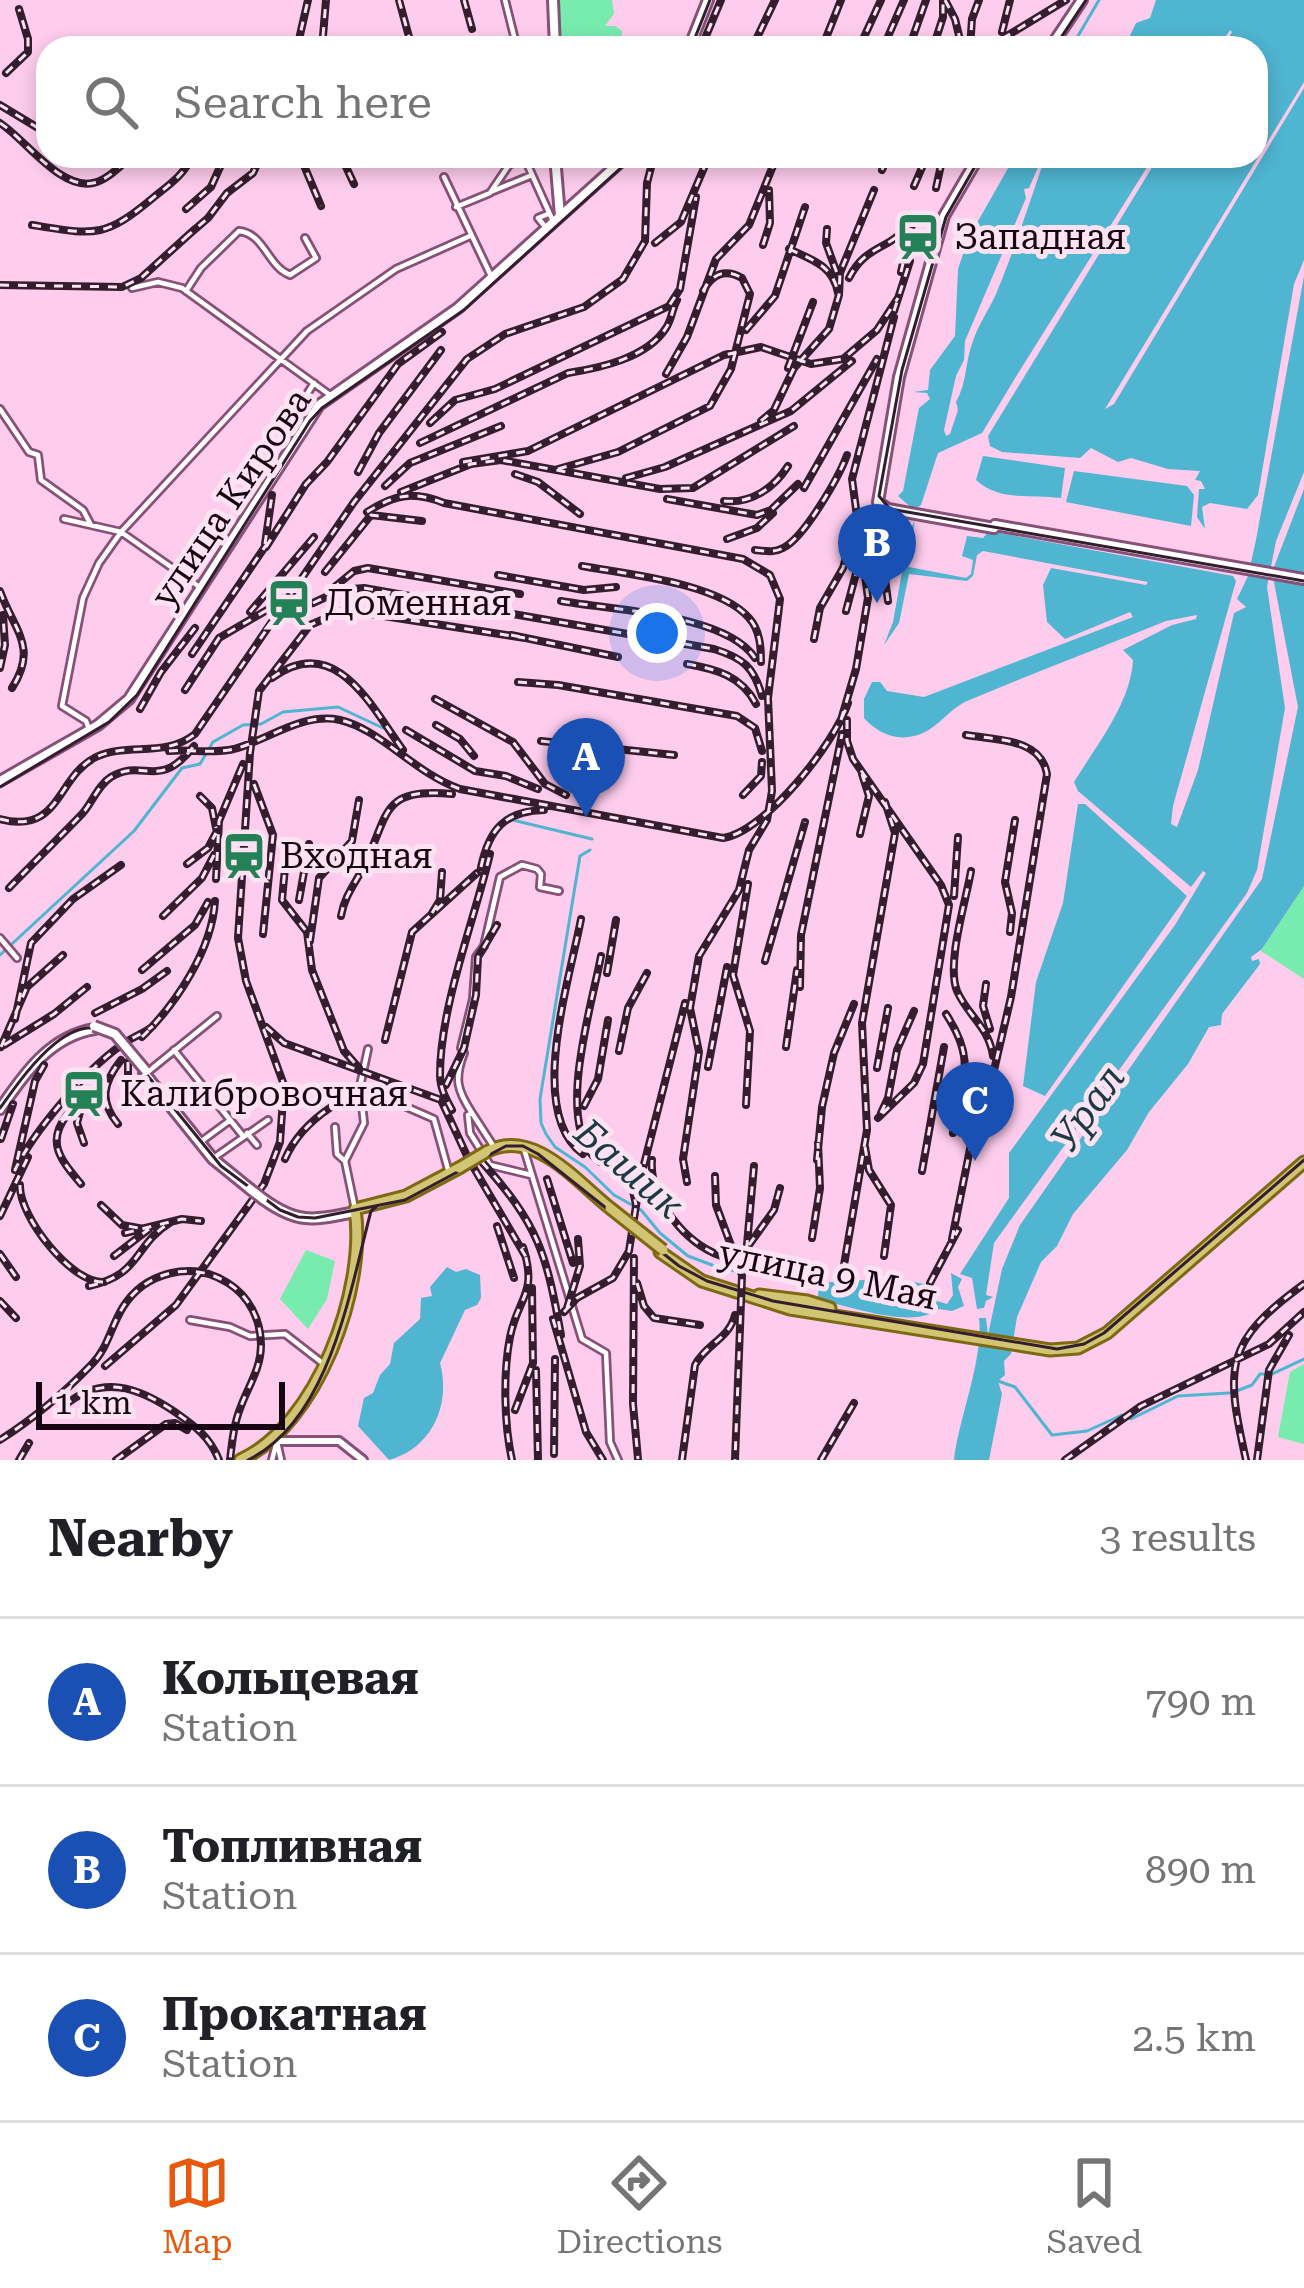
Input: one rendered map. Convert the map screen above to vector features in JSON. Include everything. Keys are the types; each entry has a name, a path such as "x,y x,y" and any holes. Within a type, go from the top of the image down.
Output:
{"main road":[{"path":"551,0 552,36"},
{"path":"1058,36 1082,0"},
{"path":"694,36 705,2"},
{"path":"554,218 556,168"},
{"name":"улица Кирова","path":"0,781 89,729 129,699 303,427 331,395 458,308 613,168"},
{"path":"972,168 944,216 900,374 878,502 1304,581"},
{"path":"0,1106 43,1053 95,1027 116,1039 146,1072 220,1167 251,1188"},
{"path":"201,1142 264,1198 305,1216 405,1201 489,1151 504,1147 528,1153"},
{"name":"улица 9 Мая","path":"489,1151 511,1143 530,1147 693,1272 760,1295 1058,1347 1092,1339 1304,1160"},
{"name":"улица 9 Мая","path":"528,1153 608,1209"},
{"path":"240,1460 276,1439 325,1365 356,1257 355,1210"}],"street":[{"path":"505,0 514,36"},
{"path":"490,193 507,168"},
{"path":"530,168 554,218"},
{"path":"456,206 532,175"},
{"path":"444,177 492,278"},
{"path":"186,291 201,268 239,231 255,235 281,272 290,275 316,258 305,238"},
{"path":"89,729 62,706 64,689 83,598 121,532 307,331 397,269 470,236"},
{"path":"132,288 165,282 186,291 331,395"},
{"path":"304,399 314,383"},
{"path":"0,409 29,452 38,455 41,480 83,510 92,525"},
{"path":"64,519 121,532 201,588"},
{"path":"489,1151 456,1080 473,999 476,957 484,946 500,877 522,865 541,874 540,887 559,891"},
{"path":"0,938 16,958"},
{"path":"146,1072 218,1016"},
{"path":"174,1049 230,1120 257,1145"},
{"path":"345,1161 364,1123 360,1086 368,1049"},
{"path":"363,1099 383,1088 407,1108 431,1116 456,1171"},
{"path":"472,1113 468,1114 470,1133 490,1165 531,1174"},
{"path":"201,1142 230,1120"},
{"path":"215,1157 268,1120"},
{"path":"335,1127 337,1154 345,1161 355,1210"},
{"path":"528,1153 583,1339 606,1353 610,1442 618,1460"},
{"path":"190,1320 230,1327 247,1336 285,1334 325,1365"},
{"path":"272,1460 276,1439"},
{"path":"276,1439 281,1460"},
{"path":"276,1439 339,1441 363,1460"}],"green space":[{"path":"557,0 612,0 614,14 605,26 615,26 622,36 558,36"},
{"path":"1304,886 1304,979 1261,951"},
{"path":"306,1250 335,1261 327,1299 308,1329 280,1299"},
{"path":"1304,1364 1304,1444 1278,1437 1290,1372"}],"water":[{"path":"1156,0 1304,0 1304,82 1268,141 1268,36 1230,36 1230,30 1226,36 1130,36 1136,23 1150,18"},
{"path":"1304,88 1304,260 1294,284 1258,495 1247,509 1210,503 1202,507 1205,529 1197,517 1199,489 1205,489 1195,480 1200,471 1168,469 1131,458 1118,462 1091,448 1080,458 1002,452 990,446 988,436 1152,168 1252,168 1105,409 1114,404 1256,168 1268,168 1268,148"},
{"path":"1008,168 1038,168 1029,188 1024,189 1026,198 965,341 946,436 958,410 956,402 973,341 1003,277 1041,168 1147,168 982,433 938,453 921,505 914,510 898,496 903,491 919,408 930,399 927,393 913,392 928,390 930,370 955,336 958,269 969,237"},
{"name":"Урал","path":"1304,276 1304,472 1276,541 1267,587 1285,708 1257,870 1247,893 994,1243 986,1295 993,1297 977,1309 972,1278 960,1274 1009,1198 1009,1153 1175,925 1206,873 1191,887 1078,791 1074,782 1126,692 1133,660 1123,650 1197,615 1166,621 967,701 922,733 893,736 864,718 864,699 872,682 880,682 887,691 924,697 1133,617 1130,612 1065,639 1047,622 1043,585 1051,568 1148,582 983,551 967,581 909,574 899,623 884,645 906,550 882,535 902,543 915,521 906,562 909,567 966,578 973,560 962,556 967,536 983,538 989,531 1233,576 1236,581 1173,806 1171,824 1177,827 1198,770 1234,613 1246,607 1237,599 1256,540"},
{"path":"983,456 1065,468 1061,498 1006,494 985,487 976,480"},
{"path":"1074,471 1187,486 1194,495 1191,526 1066,502"},
{"path":"1304,489 1304,886 1262,949 1251,957 1260,964 1222,1014 1221,1025 1209,1027 1127,1150 1073,1214 1057,1246 1041,1262 1017,1317 1011,1354 1004,1361 1005,1375 998,1381 1002,1394 989,1460 954,1460 978,1352 979,1318 986,1318 988,1335 1002,1269 1020,1225 1262,879 1298,707 1272,572"},
{"path":"1078,804 1085,804 1187,896 1045,1096 1023,1086 1036,982 1063,903"},
{"path":"447,1267 480,1275 481,1298 465,1310 440,1363 443,1393 435,1422 417,1445 389,1460 358,1426 364,1398 373,1393 390,1364 394,1343 420,1319 421,1298 432,1296 430,1287"},
{"path":"951,1273 962,1279 958,1287 964,1306 952,1311 900,1317 818,1298 819,1283 894,1278 929,1285 937,1301 947,1304 953,1295"}],"waterway":[{"path":"1078,36 1099,0"},
{"name":"Башик","path":"0,955 134,831 182,768 200,764 213,742 243,725 261,724 283,712 338,707 383,728"},
{"name":"Башик","path":"508,819 592,839"},
{"name":"Башик","path":"590,850 580,856 540,1099 546,1134 555,1147 614,1195 641,1210 688,1256 720,1268 818,1287"},
{"path":"1270,1375 1304,1359"},
{"path":"1234,1392 1266,1374"},
{"path":"998,1381 1015,1387 1052,1435 1087,1431 1122,1415 1131,1419 1178,1396 1229,1393"}],"tram line":[{"path":"696,36 710,0"},
{"path":"1062,36 1086,0"},
{"path":"0,787 109,722 137,695 322,408 464,310 621,168"},
{"path":"974,168 946,217 902,370 879,496 890,509 1304,581"},
{"path":"0,1108 50,1048 83,1029 100,1029 117,1038 221,1166 280,1210 298,1217 315,1218 405,1200 506,1146 523,1146 679,1266 707,1281 773,1301 1057,1349 1084,1344 1104,1333 1304,1160"},
{"path":"248,1460 276,1441 317,1384 344,1314 371,1211 377,1206"}],"railway":[{"path":"300,36 308,0"},
{"path":"323,36 326,0"},
{"path":"399,0 409,36"},
{"path":"464,0 472,29"},
{"path":"706,36 721,0"},
{"path":"758,36 775,0"},
{"path":"827,36 841,0"},
{"path":"864,36 881,0"},
{"path":"888,36 904,0"},
{"path":"913,36 926,0"},
{"path":"945,0 959,36"},
{"path":"971,36 979,0"},
{"path":"1002,32 1010,0"},
{"path":"1007,36 1066,0"},
{"path":"937,36 943,1"},
{"path":"6,73 28,52 19,9"},
{"path":"0,105 36,127"},
{"path":"0,123 36,154"},
{"path":"52,168 81,183 104,179 118,168"},
{"path":"32,225 85,232 110,227 137,211 185,168"},
{"path":"186,209 211,187 220,168"},
{"path":"185,238 255,168"},
{"path":"305,168 321,206"},
{"path":"347,168 354,184"},
{"path":"0,819 20,822 47,812 73,777 96,757 171,746 195,734 354,502 467,359 505,334 584,307 623,279 645,241 651,168"},
{"path":"655,243 681,222 704,168"},
{"path":"666,374 687,337 716,259 749,225 772,168"},
{"path":"914,186 922,168"},
{"path":"936,188 940,168"},
{"path":"763,245 770,223 769,190"},
{"path":"761,421 774,410 794,368 829,329 840,273 874,190"},
{"path":"430,423 455,400 495,389 669,306 680,289 696,197"},
{"path":"746,330 775,296 805,207"},
{"path":"849,278 864,258 896,237 912,219"},
{"path":"901,272 913,220"},
{"path":"0,285 122,287 141,278 195,229"},
{"path":"827,229 826,243 838,276"},
{"path":"789,249 827,270 838,293"},
{"path":"894,311 910,261"},
{"path":"558,469 618,452 710,406 731,369 750,294 742,278 730,273 710,280 703,291"},
{"path":"463,462 528,451 724,355 761,347 811,364 843,359 877,330 898,298"},
{"path":"420,443 568,373 635,354 666,328 677,300"},
{"path":"788,368 813,302"},
{"path":"841,720 856,669 868,598 852,479 894,317"},
{"path":"266,547 306,484 398,364 442,332"},
{"path":"358,472 379,433 441,350"},
{"path":"804,488 877,359"},
{"path":"626,478 665,467 791,411 852,361"},
{"path":"385,486 410,463 501,426"},
{"path":"401,492 471,464 501,460 660,489 693,488 794,426"},
{"path":"755,550 776,551 801,532 847,455"},
{"path":"724,501 761,493 788,466"},
{"path":"515,474 538,482 580,514"},
{"path":"667,499 757,515 771,510 798,484"},
{"path":"265,544 272,495"},
{"path":"367,512 396,498 423,497 743,559 770,575 780,599 768,698 772,791 767,820 749,850 739,890 699,956 690,1008 699,1052 683,1159 687,1182"},
{"path":"727,539 757,528 773,513"},
{"path":"325,572 371,515 422,521"},
{"path":"814,639 820,608 843,568 853,531"},
{"path":"192,654 273,535"},
{"path":"250,612 314,537"},
{"path":"866,544 884,572 888,601"},
{"path":"582,566 695,588 735,606 756,628 761,662"},
{"path":"846,611 858,566"},
{"path":"332,589 354,571 368,568 520,594"},
{"path":"498,575 584,590 616,587"},
{"path":"313,603 341,590 364,588 714,649 746,665 762,696"},
{"path":"0,591 24,650 12,688"},
{"path":"561,601 694,623 740,643 755,658"},
{"path":"185,690 219,638 279,603"},
{"path":"105,1366 176,1305 264,1184 280,1142 284,1085 246,981 238,938 250,753 259,691 310,625 345,610 525,638"},
{"path":"0,668 5,645 3,615"},
{"path":"140,709 195,628"},
{"path":"511,635 618,657"},
{"path":"687,664 727,675 756,704"},
{"path":"272,678 295,666 333,669 365,696 403,750"},
{"path":"518,682 737,716 755,728 762,751"},
{"path":"435,699 513,742 545,784 566,795"},
{"path":"169,751 234,749 299,723 340,720 369,732 460,789 723,838 740,832 778,803 814,762 848,703"},
{"path":"847,720 853,759 941,885 949,905 923,1064 914,1083 878,1118"},
{"path":"436,725 460,739 474,756"},
{"path":"406,730 475,771 506,776 538,789"},
{"path":"800,987 801,935 842,734"},
{"path":"966,735 1027,747 1043,762 1047,774 1011,997 985,1109"},
{"path":"541,741 674,755"},
{"path":"9,888 82,814 106,780 133,770 161,771 194,746"},
{"path":"743,795 761,776 762,762"},
{"path":"216,879 219,821 243,764"},
{"path":"860,834 869,796 862,774"},
{"path":"254,784 273,835 263,934"},
{"path":"341,916 391,808 412,795 452,794"},
{"path":"200,796 212,808 216,828"},
{"path":"310,941 319,878 352,841 359,800"},
{"path":"843,1271 867,1130 862,1023 895,833 885,802"},
{"path":"481,867 500,825 518,814 544,810"},
{"path":"1010,932 1012,913 1005,882 1015,820"},
{"path":"765,961 805,822"},
{"path":"187,864 208,848 216,833"},
{"path":"954,896 958,837"},
{"path":"299,900 309,844"},
{"path":"452,1110 440,1080 441,1049 490,854"},
{"path":"163,916 202,878 214,855"},
{"path":"286,857 282,900 307,932 312,970 344,1051 359,1068"},
{"path":"15,1019 31,943 73,899 121,865"},
{"path":"971,871 955,949 954,979 993,1056"},
{"path":"432,913 440,900 442,872"},
{"path":"385,1040 412,932 477,873"},
{"path":"746,1105 750,1031 733,975 748,884"},
{"path":"142,1037 167,1009 200,957 215,901"},
{"path":"142,970 195,925 208,902"},
{"path":"581,919 554,1077 566,1135 583,1154"},
{"path":"607,973 616,920"},
{"path":"446,1085 464,1048 476,995 478,957 497,925"},
{"path":"1,1047 27,987 63,955"},
{"path":"601,956 580,1059 578,1115 593,1156 631,1181 636,1205"},
{"path":"708,1067 727,967"},
{"path":"786,1047 797,970"},
{"path":"95,1013 167,971"},
{"path":"619,1051 628,1008 647,973"},
{"path":"986,984 983,1006 990,1029"},
{"path":"4,1045 87,987"},
{"path":"564,1312 577,1298 613,1278 629,1251 640,1180 685,1003"},
{"path":"817,1160 834,1053 854,1004"},
{"path":"877,1068 888,1008"},
{"path":"881,1113 897,1050 914,1011"},
{"path":"946,1014 964,1059 953,1133"},
{"path":"584,1106 598,1079 608,1020"},
{"path":"44,1065 35,1081 15,1170 47,1120 77,1086 106,1057 153,1026"},
{"path":"266,1027 284,1043 441,1100 468,1158 526,1257"},
{"path":"922,1171 944,1047"},
{"path":"118,1124 108,1108 106,1092 121,1060"},
{"path":"128,1062 128,1085 140,1104"},
{"path":"285,1159 303,1131 330,1108 361,1092 394,1087"},
{"path":"84,1098 77,1123 84,1143"},
{"path":"1,1139 13,1104"},
{"path":"952,1239 982,1112"},
{"path":"67,1115 57,1143 62,1159 81,1184"},
{"path":"812,1238 820,1188 818,1143"},
{"path":"865,1147 869,1170 891,1205 884,1256"},
{"path":"0,1216 28,1157"},
{"path":"652,1160 656,1190 672,1218 695,1241 721,1256"},
{"path":"482,1162 516,1204 537,1241 561,1335"},
{"path":"745,1267 754,1166"},
{"path":"715,1176 716,1205 742,1275 735,1460"},
{"path":"547,1179 573,1263"},
{"path":"20,1185 28,1214 50,1246 77,1272 104,1282"},
{"path":"749,1245 774,1210 780,1188"},
{"path":"101,1205 122,1225 144,1229"},
{"path":"125,1233 182,1219 201,1221"},
{"path":"89,1286 119,1275 171,1222"},
{"path":"497,1226 514,1278"},
{"path":"114,1256 149,1229"},
{"path":"930,1283 958,1230"},
{"path":"567,1308 580,1266 578,1239"},
{"path":"512,1460 506,1366 513,1323 528,1286 523,1247"},
{"path":"0,1254 16,1277"},
{"path":"634,1258 633,1404 638,1459"},
{"path":"0,1440 92,1364 132,1295 170,1273 200,1272 228,1283 242,1295 260,1336 259,1361 237,1419 230,1460"},
{"path":"637,1283 644,1306 654,1318 700,1325"},
{"path":"1246,1460 1235,1401 1237,1359 1258,1323 1304,1284"},
{"path":"515,1410 533,1363 532,1288"},
{"path":"0,1301 16,1318"},
{"path":"1065,1460 1141,1406 1269,1344 1304,1312"},
{"path":"682,1460 695,1365 728,1330 735,1315"},
{"path":"553,1319 586,1432 603,1460"},
{"path":"1257,1460 1269,1370 1289,1335"},
{"path":"554,1454 555,1359"},
{"path":"536,1370 538,1460"},
{"path":"64,1406 92,1390 134,1391 195,1427 219,1460"},
{"path":"821,1460 854,1403"},
{"path":"116,1460 166,1424 187,1430"},
{"path":"19,1460 29,1443"}],"place":[{"name":"Западная","path":"918,237"},
{"name":"Доменная","path":"289,603"},
{"name":"Топливная","path":"877,603"},
{"name":"Кольцевая","path":"586,817"},
{"name":"Входная","path":"244,856"},
{"name":"Калибровочная","path":"84,1094"},
{"name":"Прокатная","path":"975,1161"}]}
